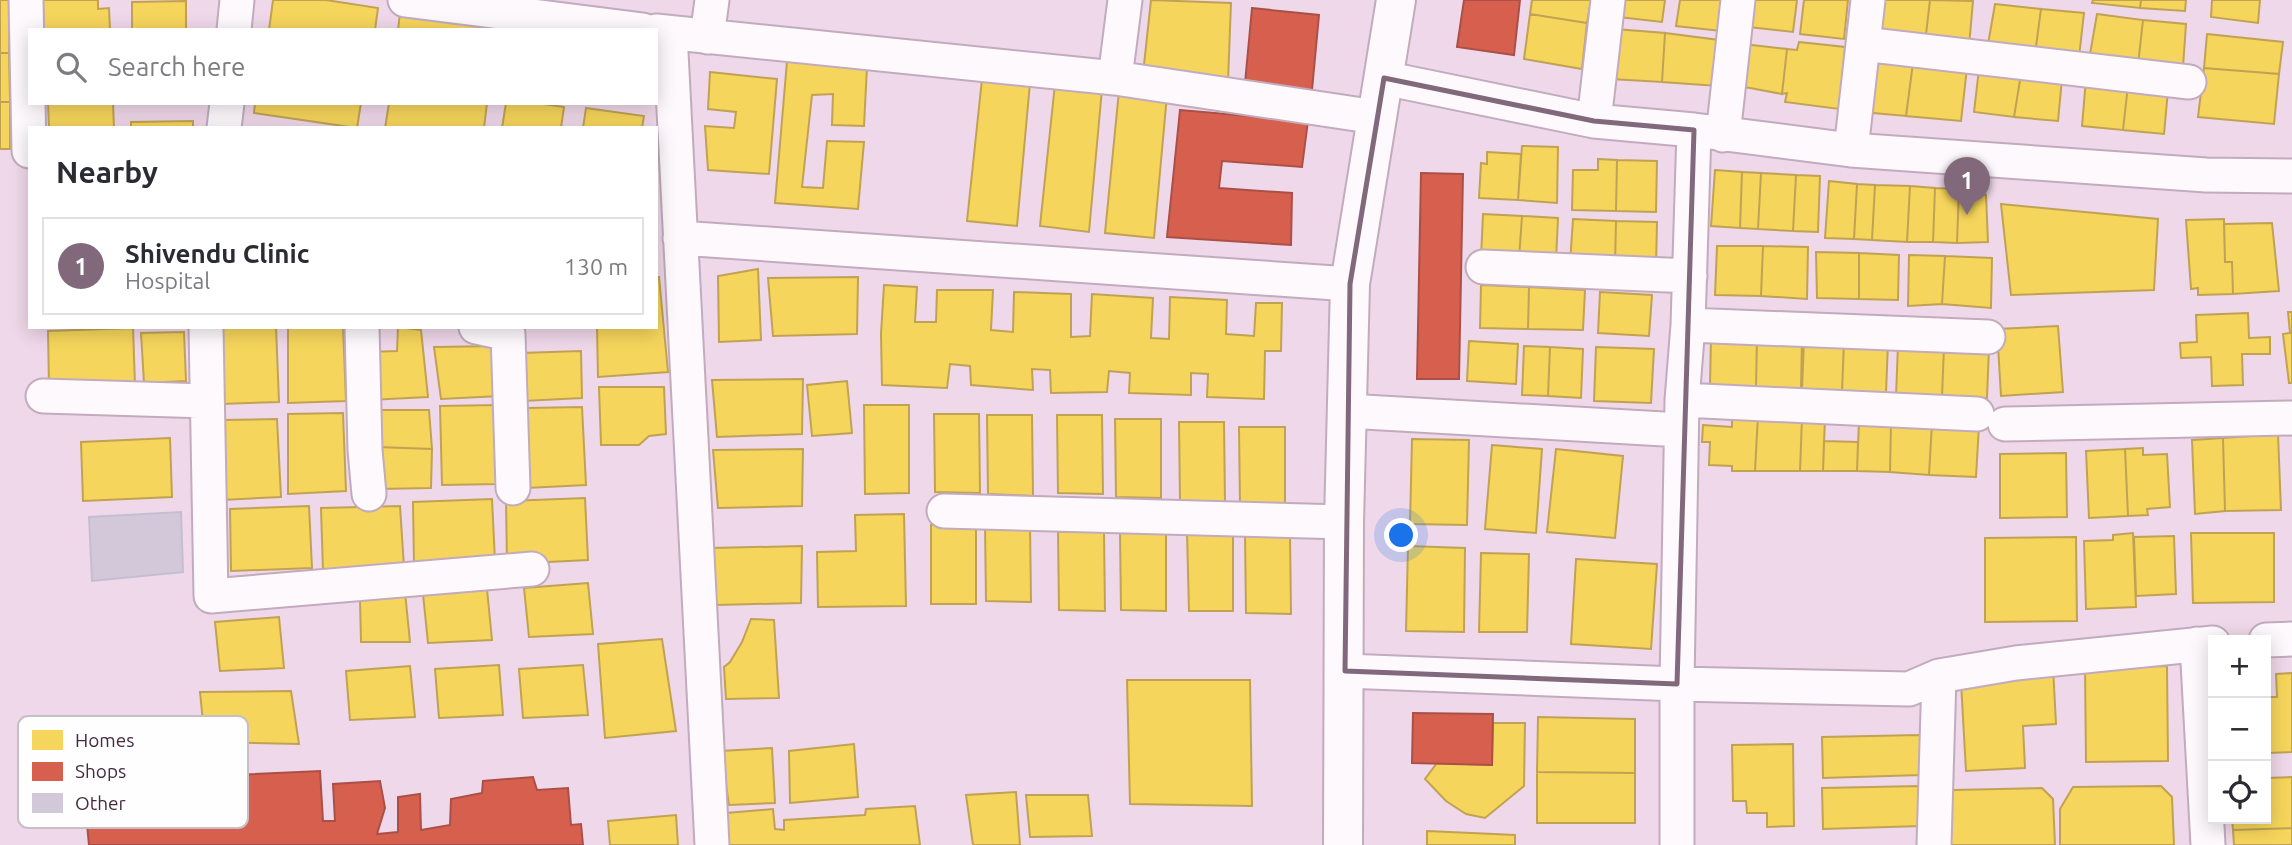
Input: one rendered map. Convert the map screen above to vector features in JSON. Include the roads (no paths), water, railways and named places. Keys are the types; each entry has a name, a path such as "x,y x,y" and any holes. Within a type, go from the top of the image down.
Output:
{"main road":[{"path":"1343,845 1344,522 1350,284 1396,0"}],"street":[{"path":"26,0 28,101"},
{"path":"234,28 237,0"},
{"path":"405,0 632,28"},
{"path":"707,37 712,0"},
{"path":"1115,78 1125,0"},
{"path":"1594,121 1608,0"},
{"path":"1677,845 1682,415 1690,276 1708,132 1738,0"},
{"path":"1851,150 1868,0"},
{"path":"658,31 1115,78 1376,117"},
{"path":"1863,44 2189,82"},
{"path":"658,63 666,192 680,238 712,845"},
{"path":"1384,78 1594,121 1851,150 2206,175 2292,176"},
{"path":"28,105 29,126"},
{"path":"224,126 227,105"},
{"path":"680,238 1350,284"},
{"path":"1483,267 1690,276"},
{"path":"1688,325 1988,337"},
{"path":"206,329 211,596 532,569"},
{"path":"362,329 365,450 369,494"},
{"path":"486,329 508,334 513,488"},
{"path":"43,396 207,401"},
{"path":"1348,411 1991,419 2292,418"},
{"path":"944,511 1344,522"},
{"path":"2271,640 2292,639"},
{"path":"1345,671 1677,684 1909,689 1938,676 2016,663 2205,643 2208,845"},
{"path":"1934,845 1938,676"}],"place":[{"name":"Shivendu Clinic","path":"1967,215"}]}
